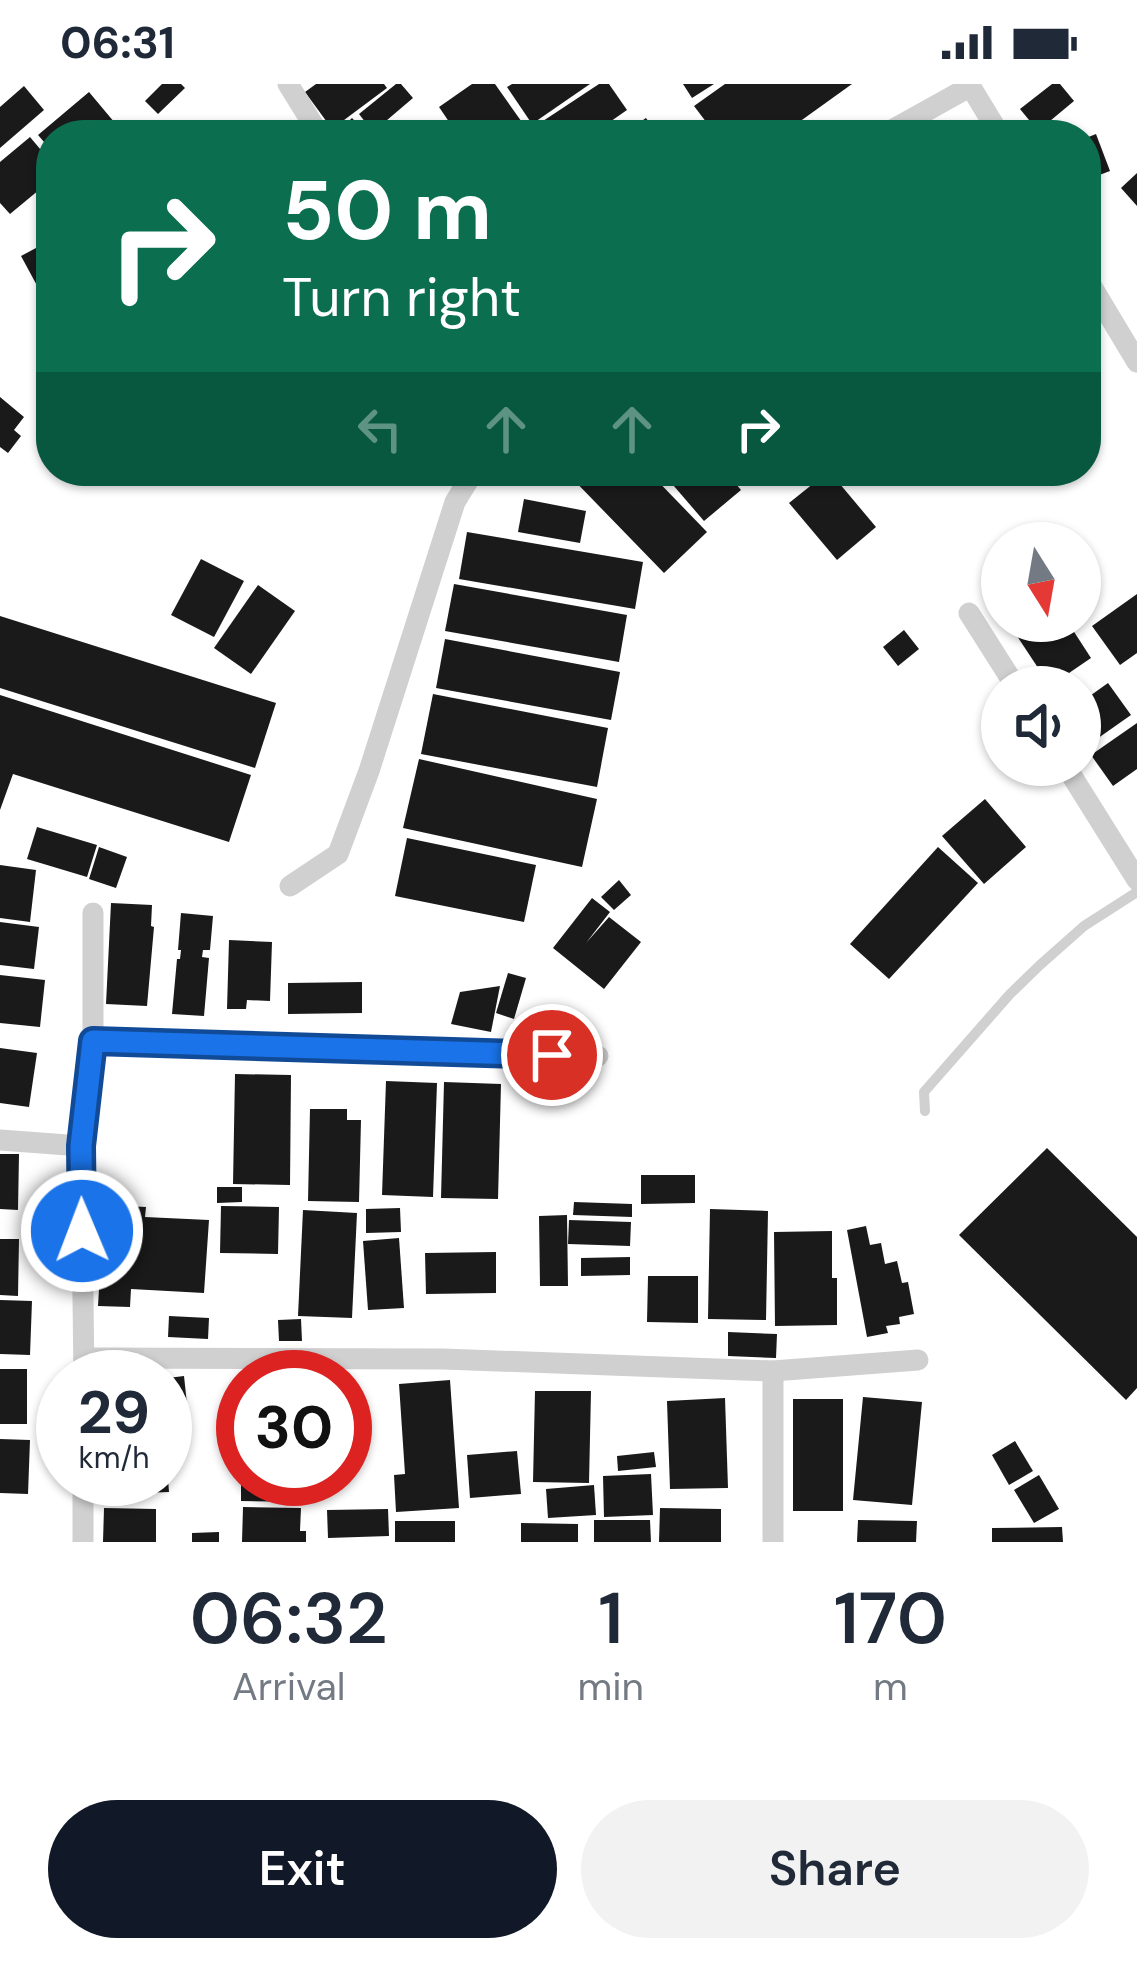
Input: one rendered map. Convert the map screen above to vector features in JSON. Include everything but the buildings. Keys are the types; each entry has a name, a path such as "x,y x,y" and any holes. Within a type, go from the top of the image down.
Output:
{"street":[{"path":"288,84 310,120"},
{"path":"909,120 970,85 991,120"},
{"path":"1101,303 1137,362"},
{"path":"290,886 338,854 455,502 465,486"},
{"path":"969,613 1003,666"},
{"path":"1078,786 1137,880"},
{"path":"84,1350 81,1146 93,1041 93,913"},
{"path":"93,1041 598,1056"},
{"path":"0,1140 81,1146"},
{"path":"192,1365 442,1359 773,1371 918,1360"},
{"path":"773,1371 773,1542"},
{"path":"83,1506 83,1542"}],"lane":[{"path":"925,1111 923,1092 1010,994 1084,926 1137,892"}],"route":[{"path":"82,1231 81,1146 93,1041 552,1055"}]}
